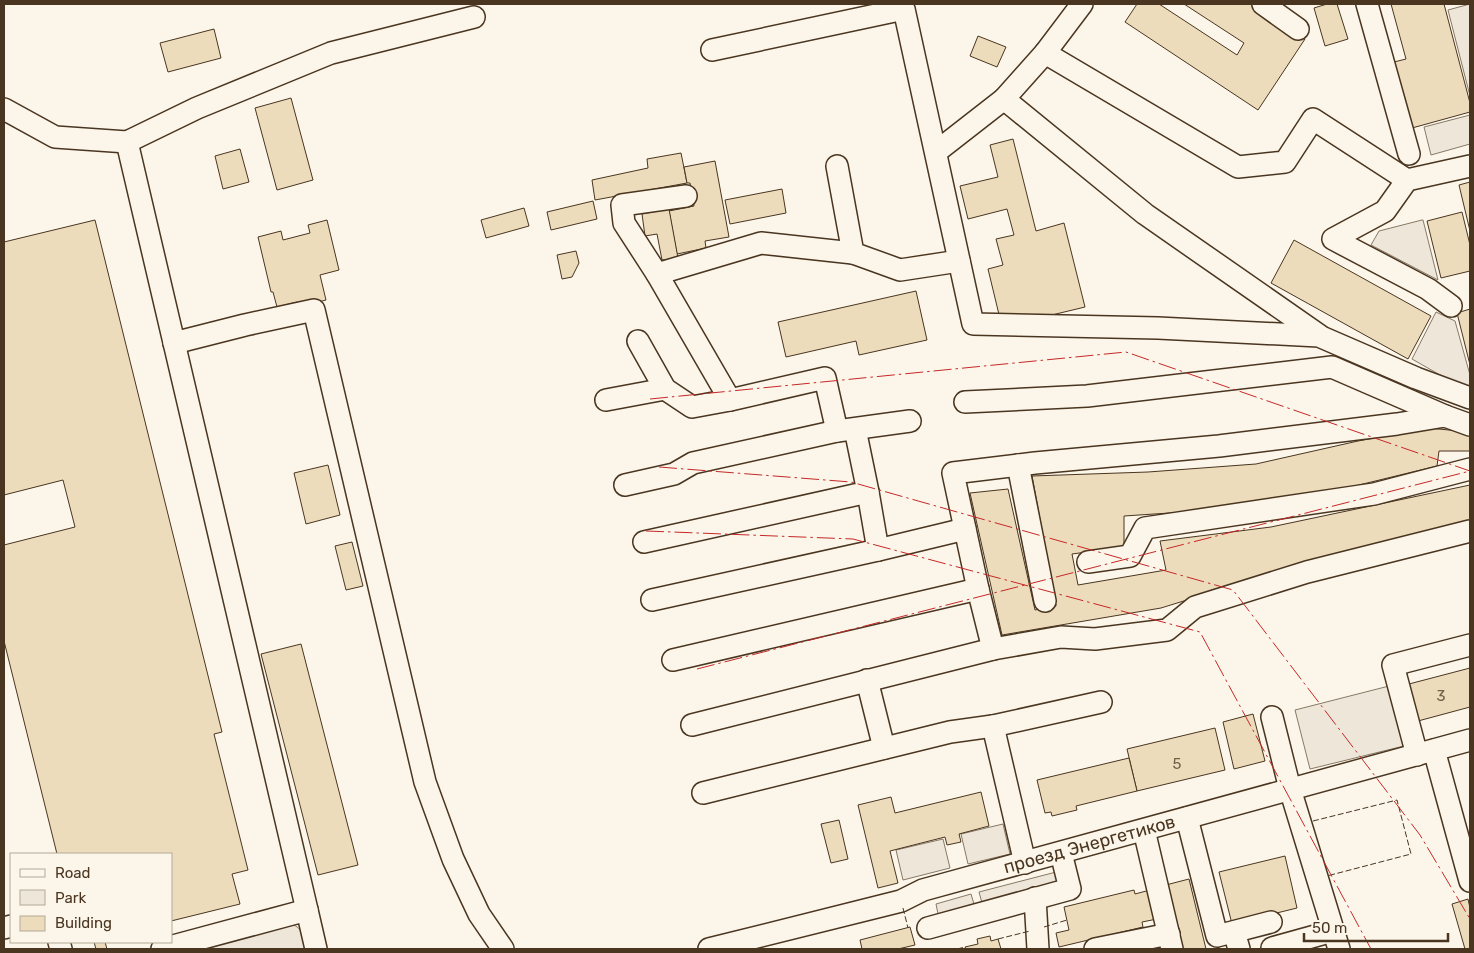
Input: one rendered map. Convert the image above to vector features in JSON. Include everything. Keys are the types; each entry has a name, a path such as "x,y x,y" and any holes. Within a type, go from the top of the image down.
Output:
{"street":[{"path":"936,152 1004,99 1045,53 1082,4"},
{"path":"1263,4 1298,29"},
{"path":"1367,4 1408,154"},
{"path":"712,50 904,9 973,324 1158,328 1319,336"},
{"path":"4,109 55,137 128,142 197,108 331,53 474,17"},
{"path":"1045,53 1238,167 1285,162 1313,119 1407,180"},
{"path":"1004,99 1145,214 1319,336 1416,378 1470,398"},
{"path":"128,142 316,949"},
{"path":"837,166 853,253"},
{"path":"1452,306 1428,288 1333,240 1385,211 1407,180 1470,166"},
{"path":"686,196 622,205 624,222 657,274 730,400"},
{"path":"657,274 761,243 853,253 900,270 959,261"},
{"path":"174,343 314,310 425,782 453,859 479,914 503,949"},
{"path":"638,341 665,389 692,407 826,378 868,492 878,550"},
{"path":"965,402 1087,396 1332,367 1446,416 1470,424"},
{"path":"606,400 665,389"},
{"path":"993,648 953,473 1219,446 1397,424 1446,416"},
{"path":"625,485 674,474 693,463 846,430 910,421"},
{"path":"1018,465 1045,601"},
{"path":"1088,562 1130,556 1146,528 1374,494 1470,469"},
{"path":"644,542 868,492"},
{"path":"652,600 965,529"},
{"path":"692,725 993,648 1061,638 1095,639 1167,630 1194,607 1307,572 1470,531"},
{"path":"673,660 978,588"},
{"path":"1470,645 1393,665 1426,752 1470,881"},
{"path":"867,680 884,748"},
{"path":"703,793 950,732 993,726 1100,702"},
{"path":"1272,717 1290,789 1336,940 1272,949"},
{"path":"993,726 1025,863"},
{"name":"проезд Энергетиков","path":"708,949 901,901 923,890 1470,740"},
{"path":"1186,818 1217,936 1236,941 1271,922"},
{"path":"1096,949 1170,942 1144,830"},
{"path":"928,928 1070,888 1061,853"},
{"path":"1035,898 1038,949"},
{"path":"162,949 307,910"}],"green space":[{"path":"1470,4 1470,96 1448,10"},
{"path":"1470,115 1470,144 1431,155 1424,127"},
{"path":"1423,220 1438,280 1371,245 1379,231"},
{"path":"1436,312 1455,321 1470,375 1470,392 1412,359"},
{"path":"1389,686 1404,746 1310,769 1295,710"},
{"path":"1003,824 1010,854 968,864 961,834"},
{"path":"943,839 950,868 903,880 896,850"},
{"path":"1060,871 1063,882 982,903 979,892"},
{"path":"971,894 974,904 938,914 936,904"},
{"path":"292,925 296,926 300,931 306,949 204,949"}],"building":[{"path":"1137,4 1159,4 1237,55 1244,43 1184,4 1251,4 1305,39 1258,110 1125,22"},
{"path":"1327,4 1337,4 1348,39 1325,46 1314,8"},
{"path":"1391,4 1444,4 1470,103 1470,112 1412,128 1394,62 1406,59"},
{"path":"214,29 221,58 168,72 160,43"},
{"path":"978,36 1006,47 997,67 970,56"},
{"path":"291,98 313,180 277,190 255,108"},
{"path":"1013,139 1036,231 1064,223 1085,307 1002,327 988,269 1003,265 996,239 1014,235 1007,209 968,219 960,186 998,177 990,145"},
{"path":"240,149 249,182 223,189 215,156"},
{"path":"681,153 687,183 595,200 592,180 648,168 647,159"},
{"path":"715,161 729,237 705,241 706,248 677,254 669,211 694,206 690,183 687,183 684,167"},
{"path":"1470,182 1470,231 1459,185"},
{"path":"782,189 786,213 730,224 725,200"},
{"path":"593,201 597,219 551,230 547,212"},
{"path":"524,208 529,226 486,238 481,220"},
{"path":"669,209 678,258 662,260 657,234 645,236 642,214"},
{"path":"1462,212 1470,245 1470,271 1441,278 1427,221"},
{"path":"95,220 222,732 214,734 248,870 232,874 240,904 172,921 172,853 57,853 4,641 4,545 75,527 63,480 4,495 4,242"},
{"path":"327,220 339,270 320,275 326,300 299,307 297,302 277,307 273,292 271,292 258,237 281,231 283,240 310,233 308,225"},
{"path":"1294,240 1431,316 1408,359 1271,283"},
{"path":"576,251 579,263 572,277 562,279 557,255"},
{"path":"916,291 927,340 859,355 856,341 786,357 778,322"},
{"path":"1470,309 1470,365 1457,313"},
{"path":"1428,428 1470,432 1470,451 1439,451 1437,466 1326,493 1215,510 1124,516 1124,547 1072,554 1078,585 1166,570 1160,541 1271,527 1470,485 1470,523 1255,579 1161,608 1002,635 970,493 1008,489 1035,610 1056,606 1032,476 1148,472 1256,464 1358,441"},
{"path":"328,465 340,515 306,524 294,473"},
{"path":"352,542 363,586 346,590 335,546"},
{"path":"301,644 358,865 318,875 261,654"},
{"path":"1470,668 1470,707 1418,721 1409,684"},
{"path":"1253,714 1265,761 1234,769 1223,722"},
{"path":"1215,728 1225,770 1137,791 1127,749"},
{"path":"1129,758 1137,791 1076,806 1077,810 1052,816 1051,812 1045,813 1037,780"},
{"path":"981,792 989,826 959,834 961,842 947,845 945,837 890,851 898,883 878,888 858,805 891,797 895,813"},
{"path":"839,820 848,859 831,863 821,824"},
{"path":"1285,856 1297,908 1232,924 1219,872"},
{"path":"1189,879 1206,949 1178,949 1162,886"},
{"path":"1134,890 1135,894 1150,890 1157,919 1142,922 1143,927 1059,947 1056,933 1069,930 1064,907"},
{"path":"1468,899 1470,908 1470,949 1465,949 1452,904"},
{"path":"910,927 915,945 898,949 862,949 860,940"},
{"path":"990,936 991,941 998,939 1001,949 966,949 965,947 978,944 977,939"},
{"path":"94,943 105,943 107,949 96,949"}],"fence":[{"path":"1313,821 1397,800 1411,854 1327,876"},
{"path":"903,908 908,928"},
{"path":"1044,927 1067,920"},
{"path":"998,939 1030,931"},
{"path":"957,949 965,947"}],"power":[{"path":"650,399 1126,352 1470,471"},
{"path":"659,467 851,482 1233,590 1420,835 1470,919"},
{"path":"697,669 1470,471"},
{"path":"646,531 853,539 1200,632 1371,949"}]}
